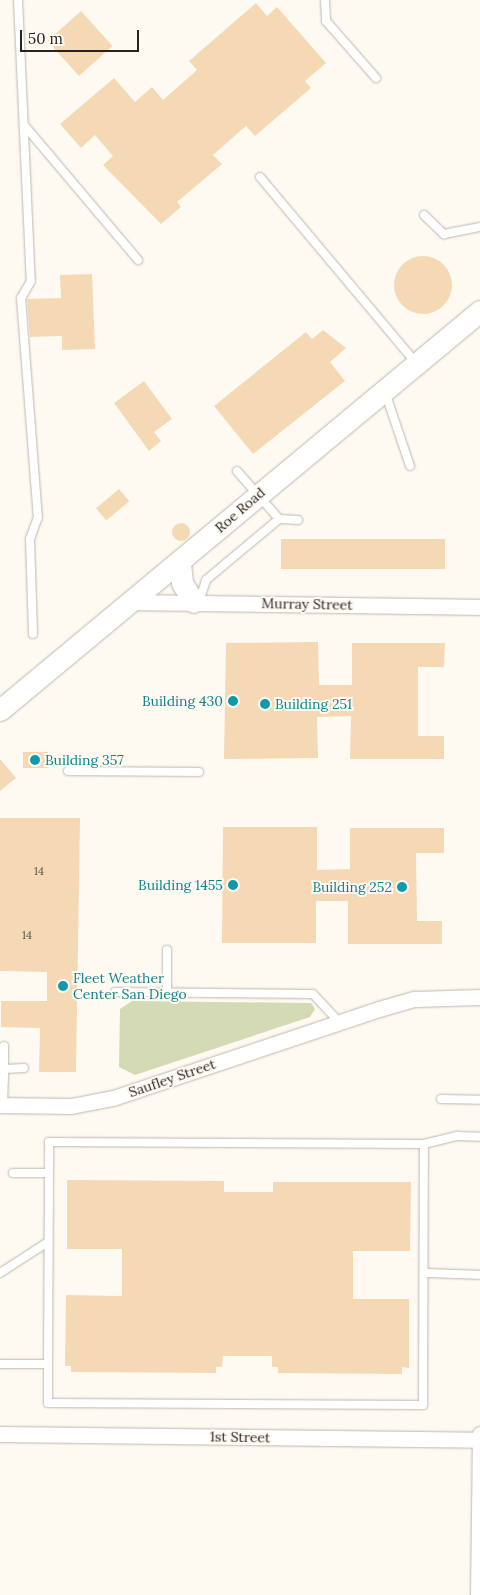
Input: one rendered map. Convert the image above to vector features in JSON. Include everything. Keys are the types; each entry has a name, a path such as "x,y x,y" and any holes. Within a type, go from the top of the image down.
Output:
{"street":[{"name":"Roe Road","path":"0,710 134,602 383,388 480,311"},
{"path":"180,563 182,583 196,602"},
{"name":"Murray Street","path":"134,602 480,607"},
{"name":"Saufley Street","path":"2,1105 71,1106 113,1098 339,1022 415,999 480,997"},
{"name":"1st Street","path":"0,1434 480,1440"},
{"path":"478,1595 480,1434"}],"lane":[{"path":"18,0 31,282 21,298 38,517 30,540 33,634"},
{"path":"325,0 326,21 376,78"},
{"path":"24,125 138,260"},
{"path":"260,177 415,362"},
{"path":"424,215 444,234 480,227"},
{"path":"383,388 410,466"},
{"path":"237,471 278,519"},
{"path":"196,602 206,580 278,519 298,520"},
{"path":"68,771 199,772"},
{"path":"167,950 167,992"},
{"path":"115,992 313,994 339,1022"},
{"path":"2,1105 4,1046"},
{"path":"4,1069 24,1068"},
{"path":"441,1099 480,1100"},
{"path":"424,1144 423,1405 48,1403 47,1173 49,1142 424,1144 457,1136 480,1136"},
{"path":"13,1173 47,1173"},
{"path":"0,1273 48,1242"},
{"path":"424,1274 480,1275"},
{"path":"0,1364 48,1364"}],"green space":[{"path":"132,1001 311,1003 315,1009 310,1017 135,1075 119,1067 120,1009"}],"building":[{"path":"256,3 267,16 277,7 326,63 305,81 311,88 255,136 246,126 213,155 222,164 177,202 181,207 161,224 103,165 113,156 95,135 81,148 60,124 114,78 135,102 152,87 163,100 197,70 189,61"},
{"path":"81,11 112,46 79,76 48,41"},
{"path":"417,256 429,256 444,264 452,279 452,291 444,306 429,314 417,314 402,306 394,291 394,279 402,264"},
{"path":"92,274 95,349 62,350 62,336 30,337 27,299 61,298 60,275"},
{"path":"323,330 346,348 330,362 345,381 253,454 214,406 306,332 312,339"},
{"path":"144,381 172,419 154,432 161,441 149,451 114,403"},
{"path":"119,489 129,501 106,521 96,508"},
{"path":"181,523 187,526 190,532 187,538 181,541 175,538 172,532 175,526"},
{"path":"281,539 445,539 445,569 281,569"},
{"path":"318,642 319,685 352,685 352,643 445,643 444,667 418,667 418,736 444,736 444,759 350,759 351,716 317,717 318,758 224,759 226,643"},
{"name":"Building 357","path":"23,752 48,752 48,768 23,768"},
{"path":"0,759 16,778 0,791"},
{"path":"0,818 80,818 76,1072 39,1072 40,1028 1,1027 1,1001 47,1001 47,972 0,971"},
{"path":"223,827 317,827 317,870 350,869 350,828 444,828 444,853 416,853 417,921 442,921 442,944 348,944 348,901 316,901 316,943 222,943"},
{"path":"67,1180 224,1181 224,1192 273,1192 273,1182 411,1182 410,1251 353,1251 353,1299 409,1299 409,1368 402,1367 402,1374 278,1373 278,1367 272,1367 272,1356 223,1356 222,1367 216,1367 216,1373 71,1372 71,1366 65,1366 66,1295 122,1296 122,1249 67,1249"}],"place":[{"name":"Building 430","path":"233,701"},
{"name":"Building 251","path":"265,704"},
{"name":"Building 357","path":"35,760"},
{"name":"Building 1455","path":"233,885"},
{"name":"Building 252","path":"402,887"},
{"name":"Fleet Weather Center San Diego","path":"63,986"}]}
